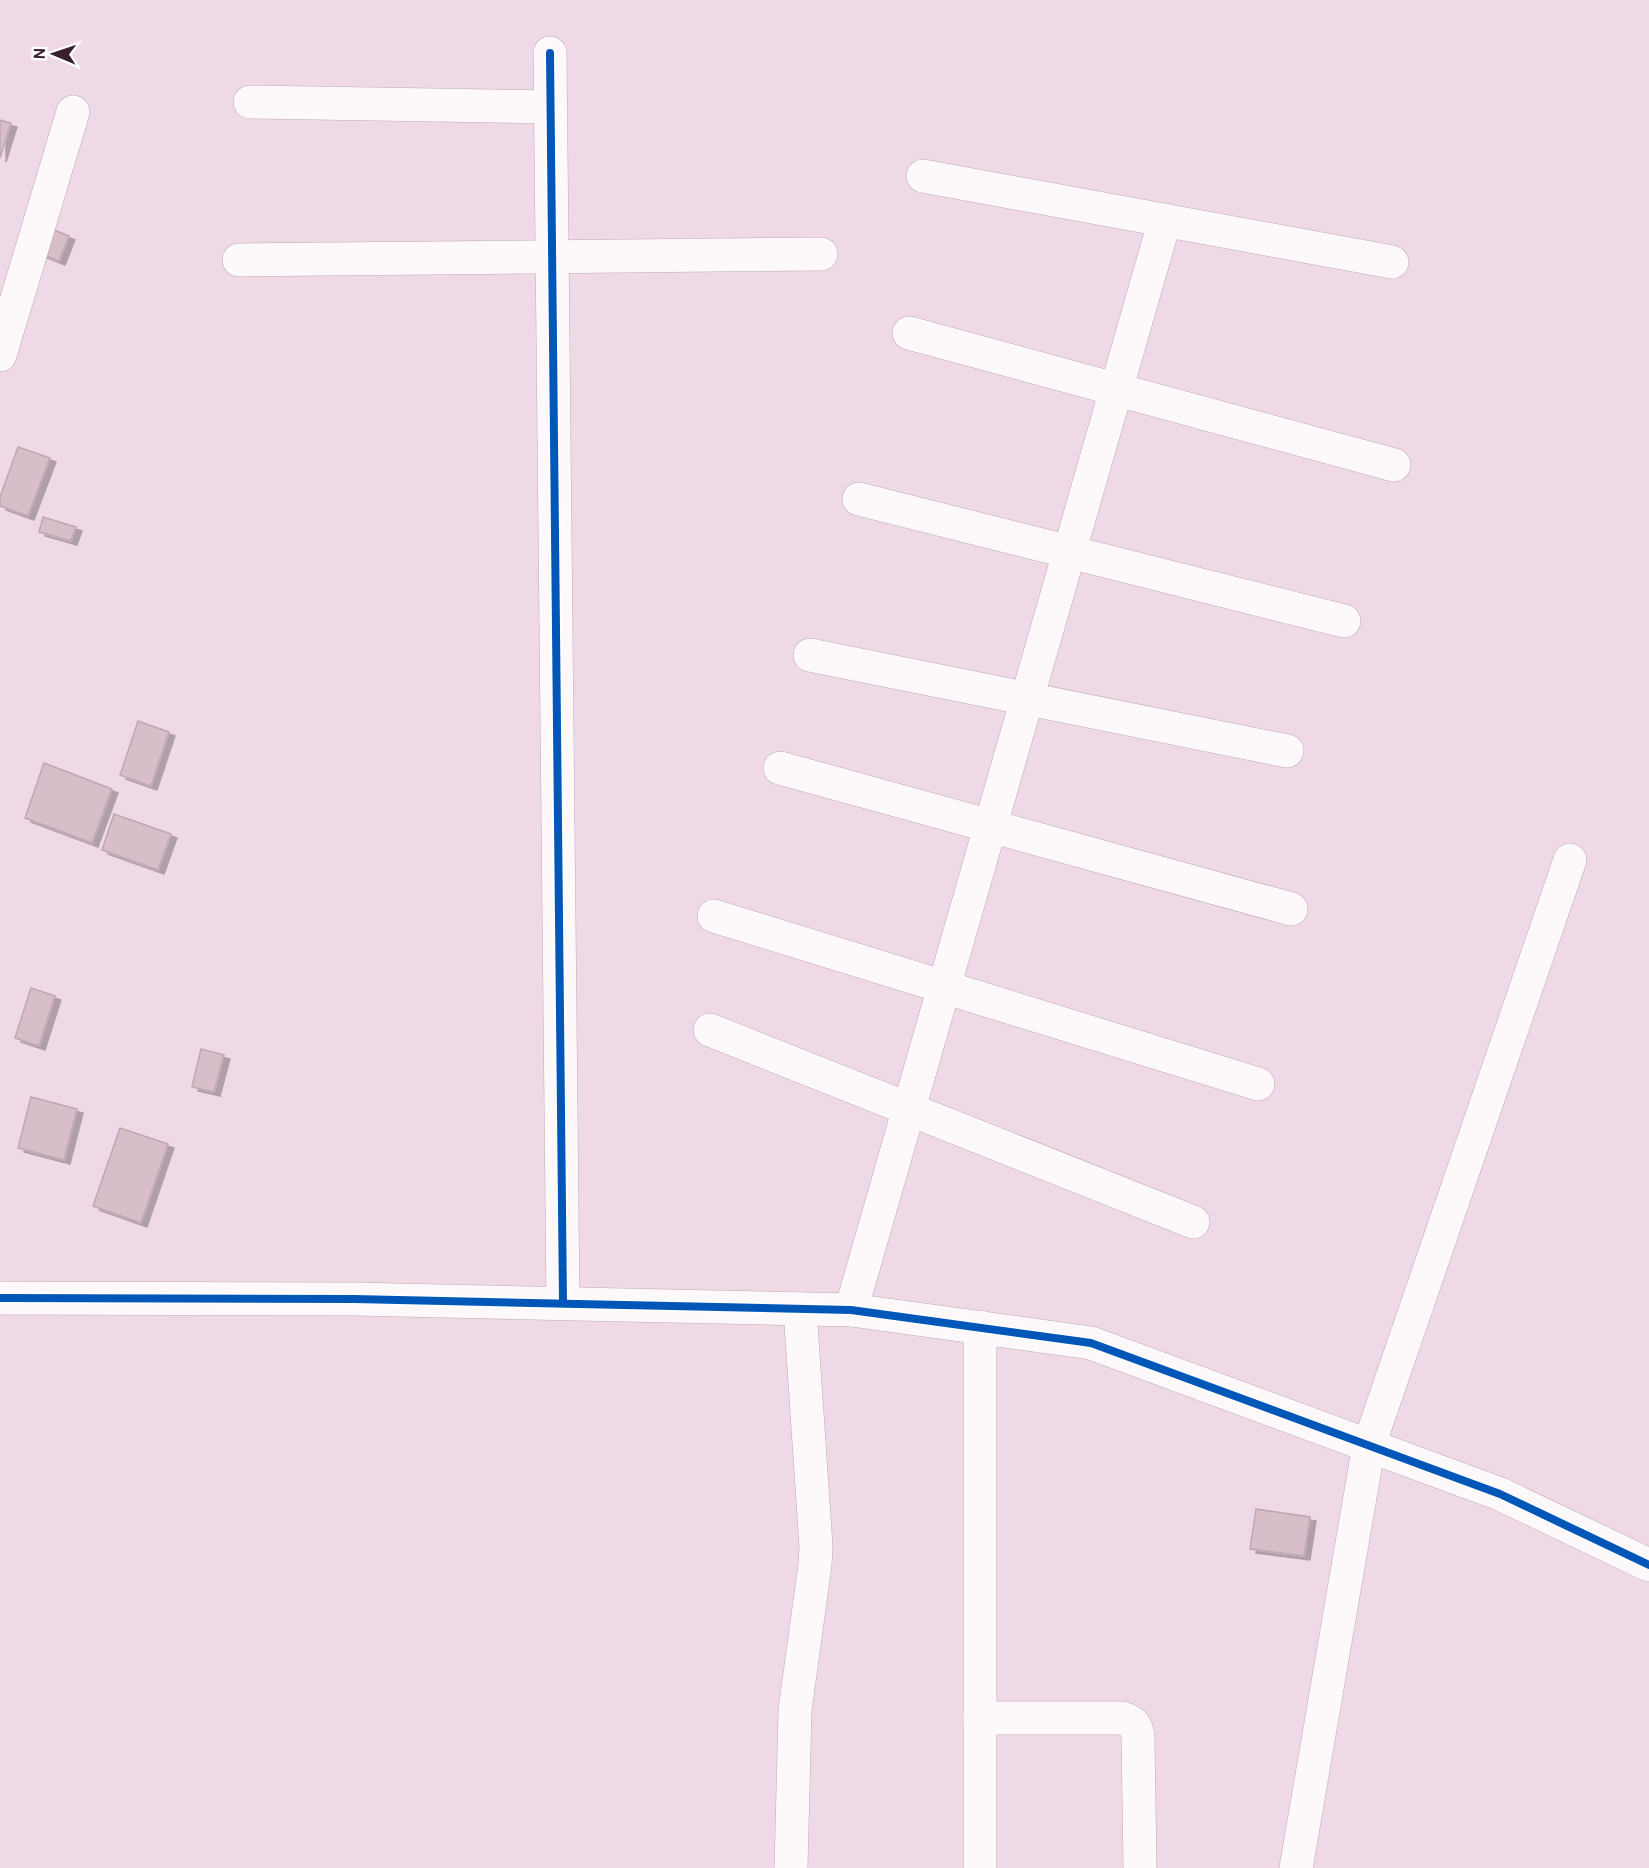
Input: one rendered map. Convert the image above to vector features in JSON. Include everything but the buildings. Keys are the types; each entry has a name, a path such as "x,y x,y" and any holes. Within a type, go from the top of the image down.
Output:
{"street":[{"path":"550,53 564,1303"},
{"path":"250,102 551,107"},
{"path":"0,355 73,112"},
{"path":"923,176 1392,262"},
{"path":"851,1310 1164,220"},
{"path":"239,260 821,254"},
{"path":"909,333 1394,465"},
{"path":"859,499 1344,621"},
{"path":"810,655 1287,751"},
{"path":"780,768 1291,909"},
{"path":"1296,1868 1369,1445 1570,860"},
{"path":"714,916 1258,1084"},
{"path":"710,1030 1193,1222"},
{"path":"0,1298 354,1299 851,1310 1091,1343 1500,1494 1649,1565"},
{"path":"791,1868 795,1710 816,1546 800,1309"},
{"path":"980,1328 980,1868"},
{"path":"980,1718 1122,1718 1132,1721 1137,1728 1138,1738 1140,1868"}],"cycle path":[{"path":"550,53 563,1303"},
{"path":"0,1298 354,1299 851,1310 1091,1343 1500,1494 1649,1565"}]}
